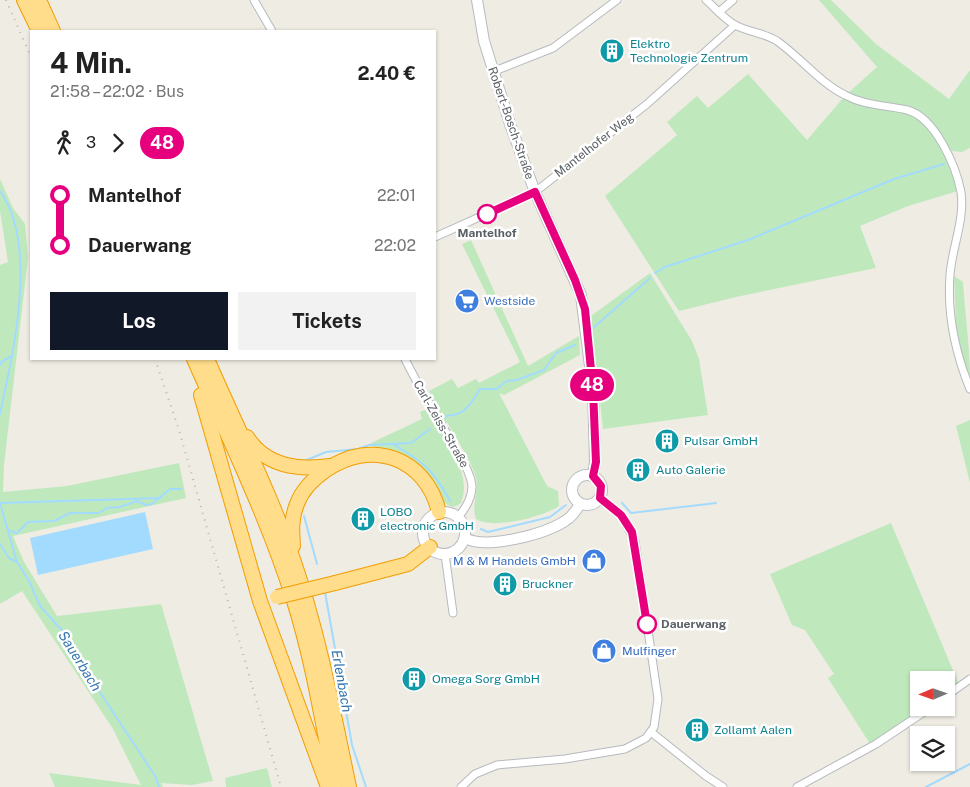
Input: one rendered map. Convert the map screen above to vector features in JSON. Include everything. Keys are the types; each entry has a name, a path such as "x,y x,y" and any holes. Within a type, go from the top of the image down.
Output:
{"highway":[{"path":"24,0 39,30"},
{"path":"39,0 53,30"},
{"path":"192,360 260,601 328,787"},
{"path":"192,360 273,539 295,602 335,787"},
{"path":"207,360 264,485 294,561 320,651 349,787"},
{"path":"231,413 251,443 265,456 278,463 298,468 333,465"},
{"path":"294,561 291,525 297,504 308,484 333,465 347,459 369,455 387,456 403,461 423,477 437,503 439,512"},
{"path":"260,601 408,564 430,547"}],"street":[{"path":"254,0 271,30"},
{"name":"Robert-Bosch-Straße","path":"477,0 492,72 535,192 575,280 585,309 593,390 596,462 593,476 601,486 600,498"},
{"path":"492,72 553,48 617,0"},
{"path":"706,0 735,25 775,40 842,94 856,101 908,111 918,115 932,129 954,167 961,195 960,221 950,274 950,311 954,344 970,389"},
{"path":"719,12 733,0"},
{"name":"Mantelhofer Weg","path":"436,237 535,192 647,104 735,25"},
{"name":"Carl-Zeiss-Straße","path":"406,360 469,474 472,492 466,506 458,517"},
{"path":"461,787 467,780 486,768 497,765 565,759 624,749 640,743 651,732 657,718 658,699 632,532 621,515 600,498 593,504 580,504 573,496 572,486 583,475 593,476"},
{"path":"465,538 474,542 492,543 545,530 567,520 580,504"},
{"path":"439,512 452,513 458,517 464,526 465,538 458,549 445,554 430,547 424,536 424,529 430,518 439,512"},
{"path":"445,554 453,614"},
{"path":"955,690 970,679"},
{"path":"797,787 876,744 918,716"},
{"path":"651,732 706,776 723,787"}],"green space":[{"path":"819,0 831,0 876,44 949,99 970,70 970,148 962,152 952,151 918,112 865,101 847,94 877,67"},
{"path":"748,74 807,140 843,98 889,108 916,117 933,133 940,144 958,191 908,206 860,226 876,268 736,297 679,311 605,196 677,135 667,122 697,96 708,108"},
{"path":"0,179 13,208 25,224 28,258 4,465 3,492 67,486 179,463 186,498 13,536 24,562 57,616 161,604 213,781 192,785 161,783 163,787 55,787 49,773 141,785 113,729 22,591 0,604 0,265 8,262 0,211"},
{"path":"471,240 528,366 579,336 580,355 504,395 499,393 547,486 558,491 559,506 530,518 506,523 484,522 476,519 474,509 477,489 474,471 447,422 438,427 458,463 464,483 461,503 454,506 450,506 441,499 426,472 417,464 374,450 371,443 422,419 420,412 435,405 429,391 452,379 458,388 476,379 479,383 520,362 462,244"},
{"path":"650,273 692,341 699,359 708,415 603,429 591,316"},
{"path":"954,276 963,282 970,380 957,347"},
{"path":"970,420 970,483 956,426"},
{"path":"891,523 953,671 910,671 910,716 918,716 872,747 828,678 834,674 805,630 792,625 770,574"},
{"path":"955,675 960,687 955,690"},
{"path":"267,768 272,787 226,787 225,778"}],"water":[{"path":"145,512 153,549 38,575 30,538"}],"waterway":[{"path":"655,273 665,267 748,240 894,179 944,164"},
{"name":"Sauerbach","path":"0,191 12,214 18,240 21,269 16,331 0,414"},
{"path":"593,328 650,278"},
{"path":"441,419 464,410 480,389 496,389 507,381 517,380 544,370 556,353 575,345"},
{"path":"0,365 1,362 12,356"},
{"path":"302,462 326,452 358,449 369,445 411,443 430,429"},
{"path":"393,444 426,467 438,481 450,501"},
{"name":"Erlenbach","path":"10,531 17,533 28,522 54,521 70,513 99,513 107,508 120,507 137,501 146,505 152,504 170,489 181,489"},
{"path":"0,503 160,498"},
{"name":"Sauerbach","path":"0,503 17,562 29,581 40,606 69,638 84,668 155,776 159,787"},
{"path":"622,503 631,513 716,503"},
{"path":"481,529 488,532 550,517 566,505"},
{"name":"Erlenbach","path":"304,516 317,564"},
{"path":"0,544 9,558 17,562"},
{"name":"Erlenbach","path":"325,592 352,745 366,787"},
{"path":"926,787 970,764"}],"railway":[{"path":"6,0 30,55"},
{"path":"155,360 179,430 281,787"}],"bus line":[{"name":"48","path":"487,214 535,192 581,295 585,309 593,390 596,462 593,476 601,486 600,498 621,515 632,532 647,624"}],"place":[{"name":"Elektro Technologie Zentrum","path":"612,51"},
{"name":"Mantelhof","path":"487,214"},
{"name":"Westside","path":"467,301"},
{"name":"Pulsar GmbH","path":"667,441"},
{"name":"Auto Galerie","path":"638,470"},
{"name":"LOBO electronic GmbH","path":"363,519"},
{"name":"M & M Handels GmbH","path":"594,561"},
{"name":"Bruckner","path":"505,584"},
{"name":"Dauerwang","path":"647,624"},
{"name":"Mulfinger","path":"604,651"},
{"name":"Omega Sorg GmbH","path":"414,679"},
{"name":"Zollamt Aalen","path":"697,730"}]}
